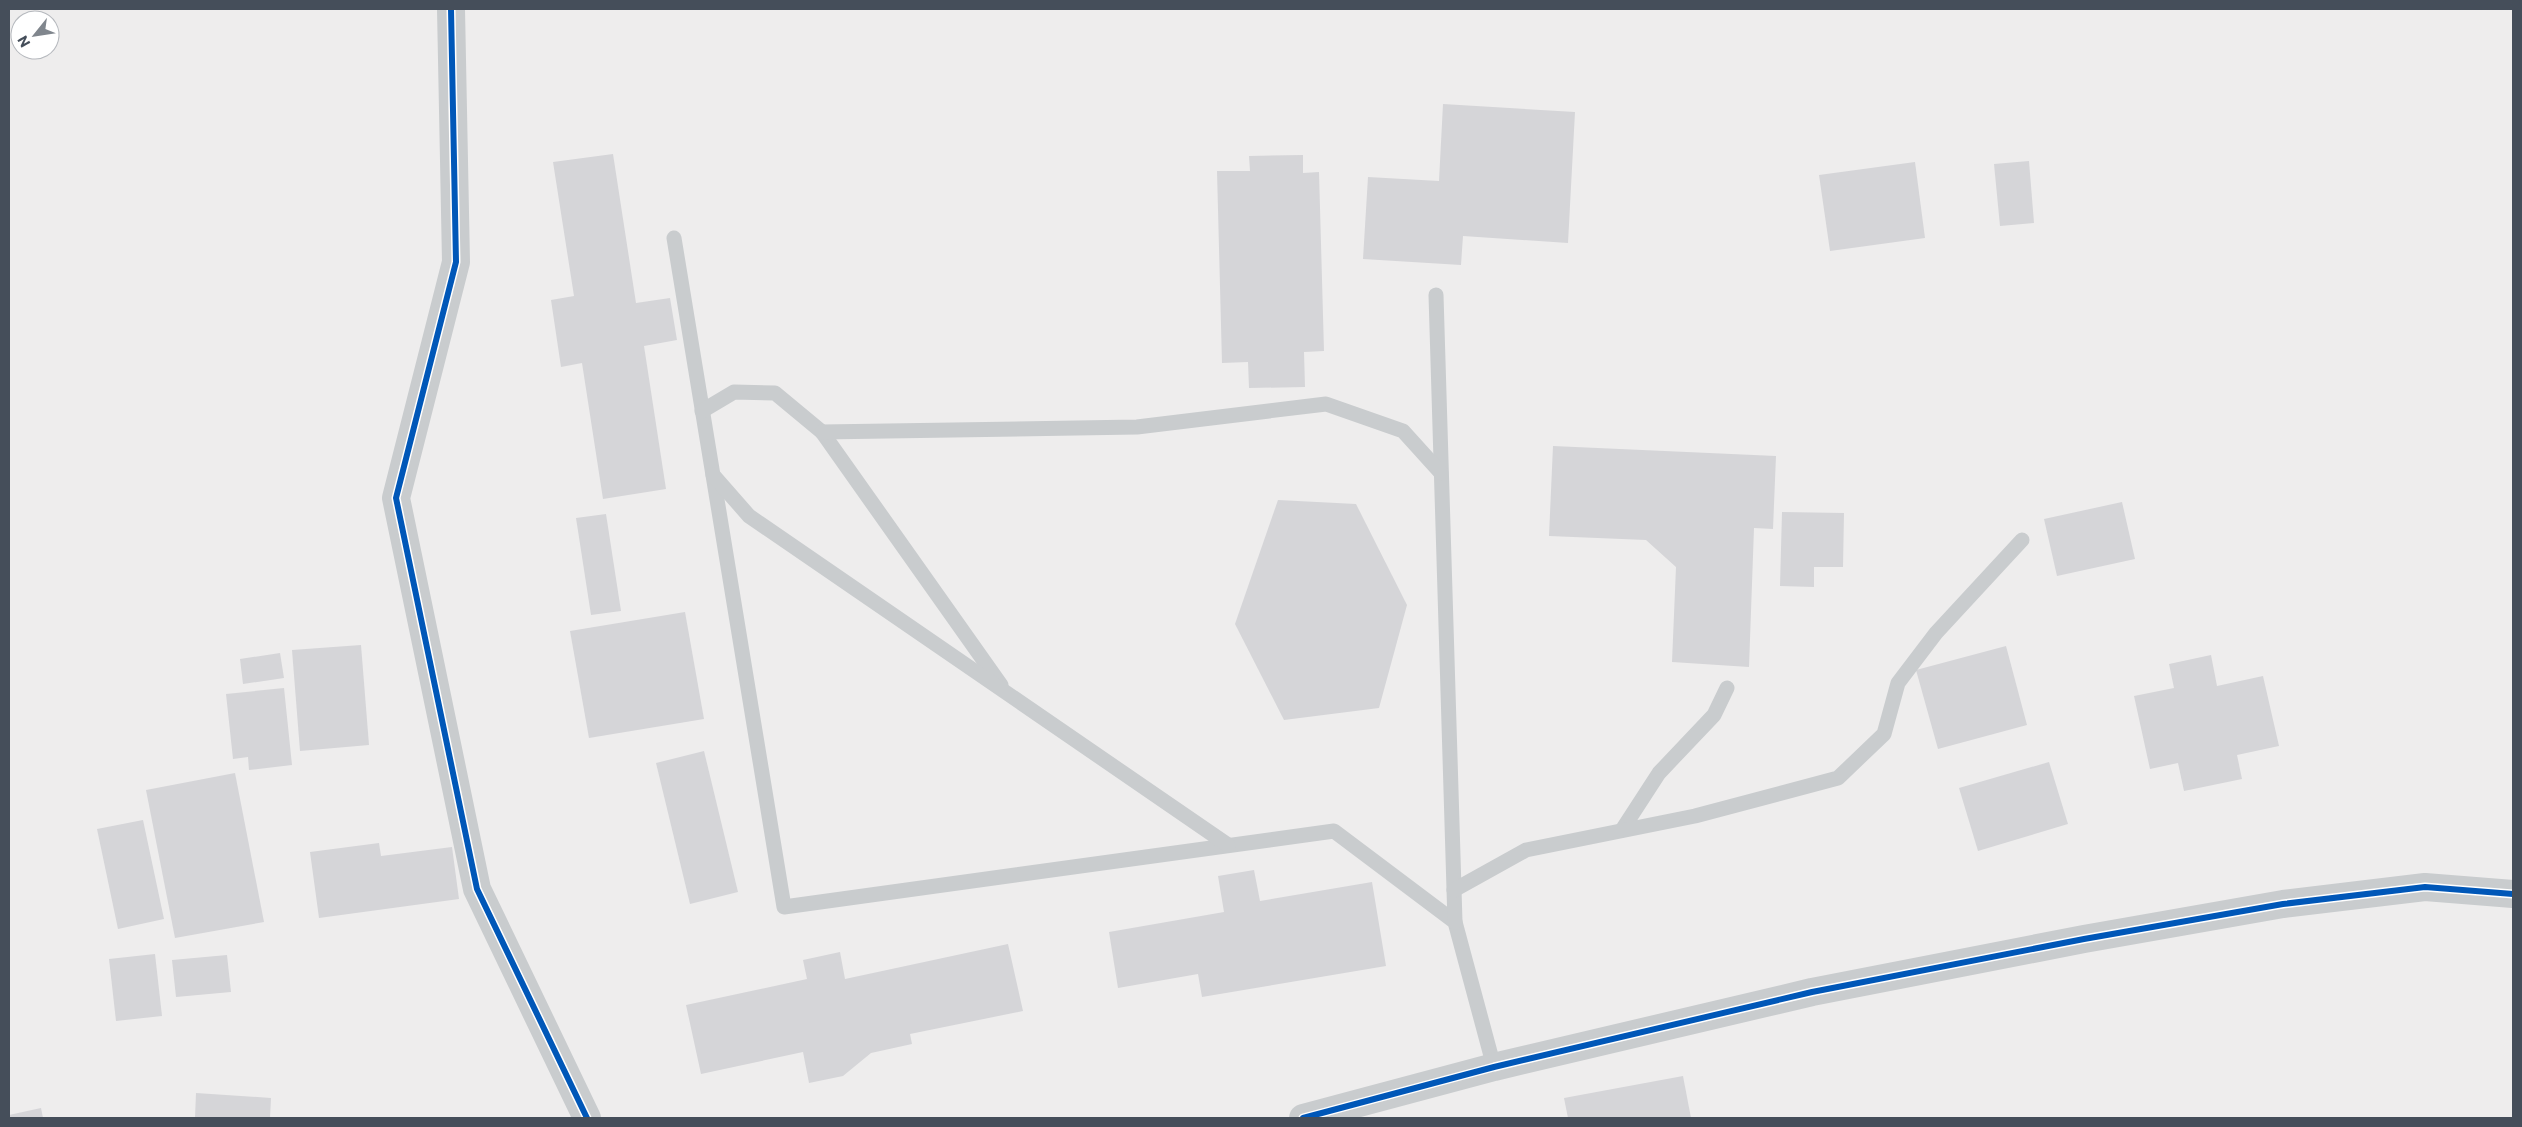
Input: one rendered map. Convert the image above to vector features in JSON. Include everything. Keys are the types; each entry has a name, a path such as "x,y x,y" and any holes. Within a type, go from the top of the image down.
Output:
{"street":[{"path":"451,9 456,262 396,498 477,889 587,1118"},
{"path":"1304,1118 1494,1067 1812,992 2084,939 2283,904 2426,887 2513,894"}],"lane":[{"path":"674,238 784,907 1334,830 1455,922"},
{"path":"1436,295 1455,922 1494,1067"},
{"path":"702,411 734,392 775,393 822,432 1006,693"},
{"path":"822,432 1137,427 1326,404 1403,431 1441,473"},
{"path":"713,475 750,516 1228,845"},
{"path":"1454,890 1526,850 1695,816 1838,778 1884,734 1898,683 1936,633 2022,540"},
{"path":"1622,830 1659,773 1714,715 1728,688"}],"building":[{"path":"1443,104 1575,112 1568,243 1463,236 1461,265 1363,259 1368,177 1439,181"},
{"path":"613,154 636,303 670,298 677,340 644,346 666,489 603,499 582,363 561,367 551,300 574,296 553,162"},
{"path":"1303,155 1303,173 1319,172 1324,351 1304,352 1305,387 1249,388 1248,362 1222,363 1217,171 1250,171 1249,156"},
{"path":"2029,161 2034,223 2000,226 1994,164"},
{"path":"1915,162 1925,238 1830,251 1819,175"},
{"path":"1553,446 1776,456 1773,529 1754,528 1749,667 1672,662 1676,567 1646,540 1549,536"},
{"path":"1278,500 1356,504 1407,605 1379,708 1284,720 1235,624"},
{"path":"2122,502 2135,559 2057,576 2044,519"},
{"path":"1782,512 1844,513 1843,567 1814,567 1814,587 1780,586"},
{"path":"606,514 621,611 591,615 576,518"},
{"path":"685,612 704,719 589,738 570,631"},
{"path":"361,645 369,745 300,751 292,650"},
{"path":"2006,646 2027,725 1938,749 1916,670"},
{"path":"280,653 284,678 243,684 240,659"},
{"path":"2211,655 2217,686 2263,676 2279,746 2237,755 2242,779 2184,791 2178,763 2150,769 2134,696 2174,688 2169,664"},
{"path":"284,688 292,765 249,770 248,757 233,759 226,694"},
{"path":"704,751 738,892 690,904 656,763"},
{"path":"2049,762 2068,824 1978,851 1959,788"},
{"path":"235,773 264,922 175,938 146,790"},
{"path":"143,820 164,919 118,929 97,829"},
{"path":"379,843 381,856 452,847 459,899 319,918 310,852"},
{"path":"1254,870 1260,901 1372,882 1386,966 1202,997 1198,974 1118,988 1109,932 1224,912 1218,876"},
{"path":"1008,944 1023,1011 910,1034 912,1044 871,1053 843,1076 809,1083 803,1052 701,1074 686,1005 807,979 803,960 840,952 845,979"},
{"path":"155,954 162,1016 116,1021 109,959"},
{"path":"227,955 231,992 176,997 172,960"},
{"path":"1683,1076 1691,1118 1568,1118 1564,1098"},
{"path":"196,1093 271,1098 270,1118 195,1118"},
{"path":"41,1108 43,1118 9,1118 9,1115"}],"cycle path":[{"path":"451,9 456,262 396,498 477,889 587,1118"},
{"path":"1303,1118 1494,1067 1812,992 2084,939 2283,904 2425,887 2513,894"}]}
